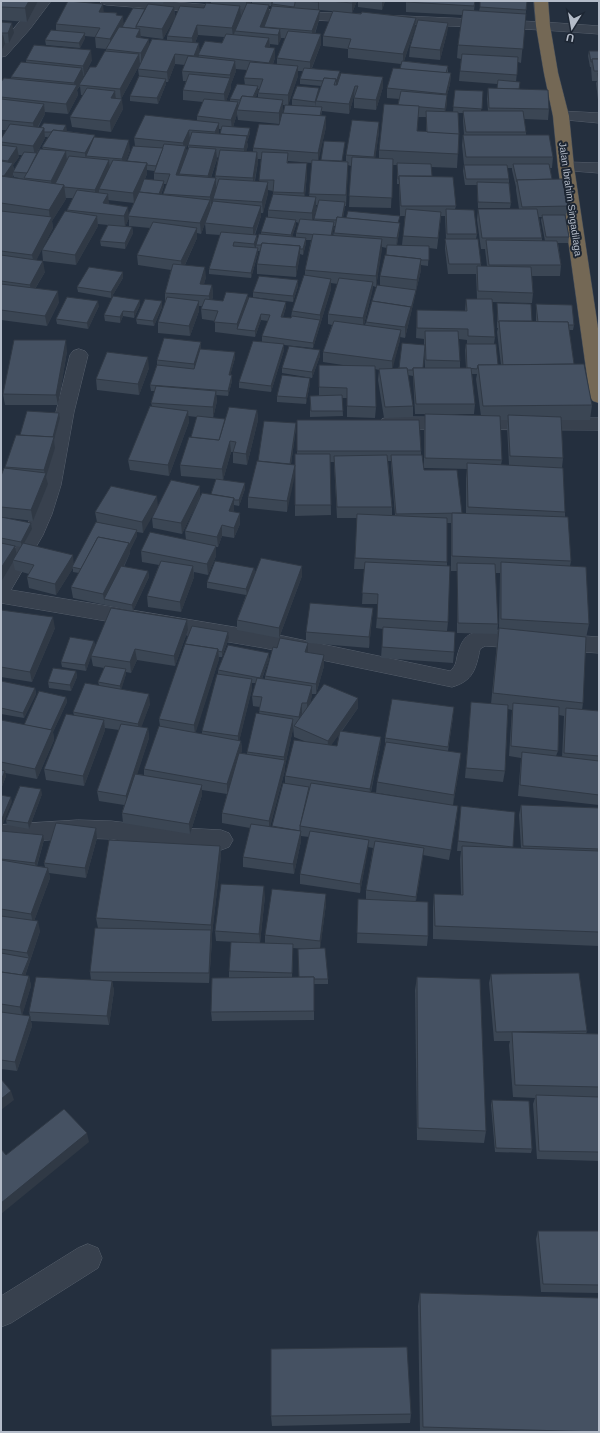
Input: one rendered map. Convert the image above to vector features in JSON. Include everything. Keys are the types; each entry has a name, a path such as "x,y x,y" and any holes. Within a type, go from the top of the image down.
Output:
{"highway":[{"name":"Jalan Ibrahim Singadilaga","path":"541,1 543,26 551,73 561,116 566,167 599,396"}],"street":[{"path":"1,53 44,1"},
{"path":"107,1 287,15 543,26 599,30"},
{"path":"561,116 599,118"},
{"path":"566,167 599,168"},
{"path":"1,589 33,535 42,514 51,485 65,412 79,355"},
{"path":"371,423 599,424"},
{"path":"1,596 264,640 452,679 463,673 471,644 481,639 493,638 599,645"},
{"path":"1,834 78,829 111,830 162,837 221,840"},
{"path":"1,1313 88,1258"}],"building":[{"path":"1,1 29,1 25,8 1,7"},
{"path":"68,1 103,4 99,12 117,13 116,15 123,16 110,39 95,37 100,28 56,24"},
{"path":"273,1 295,1 295,3 294,7 272,4"},
{"path":"330,1 353,1 352,3"},
{"path":"406,1 475,1 474,6"},
{"path":"480,1 527,1 526,10 480,7"},
{"path":"206,3 240,6 232,28 197,25 192,38 167,36 180,6 204,8"},
{"path":"247,3 269,5 260,27 280,29 278,35 235,31"},
{"path":"148,4 174,7 162,29 136,26"},
{"path":"272,6 320,10 312,31 264,27"},
{"path":"133,8 145,9 136,26 136,29 122,27"},
{"path":"463,10 526,14 523,49 458,45"},
{"path":"333,11 361,14 362,12 416,18 403,54 348,48 351,39 323,36"},
{"path":"418,20 448,23 440,50 410,47"},
{"path":"1,22 12,23 8,33 1,33"},
{"path":"119,27 140,29 136,37 149,39 141,53 106,49"},
{"path":"51,30 85,33 79,43 45,40"},
{"path":"288,31 321,34 310,62 277,58"},
{"path":"226,34 269,38 265,47 275,48 269,63 198,55 205,41 222,43"},
{"path":"152,39 199,43 194,56 175,54 167,72 138,69"},
{"path":"34,45 91,50 83,66 26,60"},
{"path":"105,51 139,54 120,89 79,85 90,67 96,67"},
{"path":"589,51 599,51 599,59 592,59 591,62"},
{"path":"462,54 518,57 517,75 460,71"},
{"path":"188,56 235,61 230,75 182,71"},
{"path":"592,59 599,59 599,71 594,71"},
{"path":"402,61 448,66 446,73 400,69"},
{"path":"21,62 82,68 74,83 11,77"},
{"path":"250,62 298,66 288,95 258,93 263,79 244,78"},
{"path":"304,68 340,71 336,82 336,79 324,78 323,81 300,79"},
{"path":"393,68 451,73 446,94 387,88"},
{"path":"341,73 383,77 376,100 354,98 358,86 355,86 349,104 316,101 324,78 336,79 334,85 337,85"},
{"path":"189,74 230,78 224,94 183,90"},
{"path":"139,76 166,79 157,98 130,96"},
{"path":"4,78 77,85 66,104 1,97 1,82"},
{"path":"498,80 520,82 519,89 497,89"},
{"path":"237,84 258,86 253,97 242,96 240,100 230,99"},
{"path":"297,86 319,88 315,102 292,99"},
{"path":"87,88 115,91 111,98 122,99 110,121 70,117"},
{"path":"488,88 548,90 549,109 489,108"},
{"path":"455,90 483,91 482,109 453,107"},
{"path":"401,91 447,95 445,109 398,105"},
{"path":"242,96 283,100 279,113 237,110"},
{"path":"1,99 44,104 33,123 1,120"},
{"path":"204,99 238,102 231,120 197,116"},
{"path":"384,104 419,106 417,131 459,133 458,154 379,150"},
{"path":"285,105 322,107 320,116 283,114"},
{"path":"426,111 458,112 459,134 427,132"},
{"path":"463,111 523,111 526,132 466,132"},
{"path":"282,113 326,116 318,153 253,148 259,124 279,125"},
{"path":"145,115 219,123 215,132 189,130 183,143 134,138"},
{"path":"352,120 379,122 374,157 346,155"},
{"path":"44,123 66,125 63,131 53,130 51,132 44,132 44,128 40,128"},
{"path":"10,124 44,128 33,146 1,142 1,139"},
{"path":"222,126 250,128 247,138 247,136 220,134"},
{"path":"53,130 95,135 85,153 42,147"},
{"path":"192,132 247,136 244,149 188,145"},
{"path":"463,135 549,135 553,157 466,157"},
{"path":"94,137 129,140 122,159 86,156"},
{"path":"324,141 345,142 342,161 321,160"},
{"path":"164,144 186,146 176,175 216,178 210,197 163,194 170,174 154,173"},
{"path":"1,145 17,147 8,161 1,160"},
{"path":"133,146 163,148 156,166 147,165 147,163 127,161"},
{"path":"189,147 216,149 208,176 179,174"},
{"path":"40,149 66,151 51,181 24,178"},
{"path":"220,150 257,152 253,178 215,176"},
{"path":"24,152 37,153 27,173 13,172"},
{"path":"262,152 288,153 287,163 307,163 304,193 273,192 274,180 259,180"},
{"path":"69,156 109,160 95,190 64,187 64,185 55,184"},
{"path":"352,157 393,159 392,198 349,196"},
{"path":"113,160 147,163 133,193 99,189"},
{"path":"312,160 348,162 346,195 309,194"},
{"path":"1,161 13,163 4,176 1,176"},
{"path":"397,163 431,164 432,176 399,176 398,179"},
{"path":"513,164 549,164 552,179 517,180 517,182"},
{"path":"464,165 507,165 509,179 466,179"},
{"path":"1,176 64,185 49,210 1,203"},
{"path":"399,176 453,177 456,206 401,206"},
{"path":"144,179 164,181 159,194 139,192"},
{"path":"219,179 268,182 262,202 213,199"},
{"path":"562,179 568,206 522,207 517,180"},
{"path":"477,182 509,183 511,203 478,202"},
{"path":"77,190 108,194 103,203 128,207 124,216 67,210"},
{"path":"139,192 210,200 200,223 128,216"},
{"path":"273,194 316,197 312,213 268,210"},
{"path":"319,200 345,202 342,218 337,217 336,220 314,219"},
{"path":"213,201 261,206 253,228 205,223"},
{"path":"406,209 441,212 438,238 403,236"},
{"path":"446,209 474,210 477,234 447,234"},
{"path":"478,209 537,209 542,238 482,238"},
{"path":"1,211 52,217 32,255 1,251"},
{"path":"65,211 97,216 75,255 42,250"},
{"path":"348,211 400,216 398,223 346,218"},
{"path":"542,215 565,215 569,237 546,237"},
{"path":"266,217 296,220 291,235 261,232"},
{"path":"337,217 400,223 397,238 334,233"},
{"path":"300,219 334,222 331,236 296,233"},
{"path":"153,222 197,228 181,261 137,255"},
{"path":"108,225 132,227 125,243 100,241"},
{"path":"221,232 257,235 254,244 234,242 233,246 258,248 251,273 209,269"},
{"path":"259,234 306,238 303,249 300,249 300,246 262,243 261,245 256,245"},
{"path":"313,234 382,239 376,276 305,270"},
{"path":"445,239 478,239 481,264 449,264"},
{"path":"486,240 557,241 561,265 489,265"},
{"path":"262,243 300,246 296,267 257,264"},
{"path":"387,245 429,246 429,260 386,255"},
{"path":"1,255 43,261 30,285 1,281"},
{"path":"385,255 421,259 417,280 380,276"},
{"path":"173,264 205,267 200,284 212,285 209,296 165,293"},
{"path":"477,266 531,267 533,293 478,291"},
{"path":"89,267 123,272 111,292 77,287"},
{"path":"304,275 331,279 320,315 292,311"},
{"path":"259,276 298,280 293,296 253,292"},
{"path":"339,278 373,282 363,318 328,314"},
{"path":"1,284 58,291 45,316 1,310"},
{"path":"377,285 416,290 411,309 411,307 372,301"},
{"path":"226,292 248,294 237,324 214,322 218,311 201,309 205,299 223,301"},
{"path":"113,296 140,300 134,312 123,311 120,317 104,315"},
{"path":"67,297 98,301 87,323 56,319"},
{"path":"167,297 199,301 189,326 158,322"},
{"path":"249,297 286,302 281,317 291,318 292,316 320,320 313,343 262,336 270,315 261,314 255,331 237,329"},
{"path":"145,299 162,301 153,321 136,319"},
{"path":"466,299 492,299 495,337 468,336 468,329 417,328 417,310 467,311"},
{"path":"372,301 411,307 405,327 366,322"},
{"path":"497,303 531,304 532,321 498,322"},
{"path":"536,304 572,305 574,325 568,325 568,322 538,322"},
{"path":"334,321 401,330 392,361 323,352"},
{"path":"499,321 568,322 574,364 503,365"},
{"path":"425,331 458,331 460,361 426,360"},
{"path":"164,338 201,342 194,364 157,360"},
{"path":"14,340 66,340 56,395 3,394"},
{"path":"253,341 284,344 271,386 239,382"},
{"path":"402,343 425,345 423,368 413,368 413,370 407,370 407,368 399,368"},
{"path":"466,344 496,344 498,365 478,365 477,369 467,368"},
{"path":"289,346 320,350 312,372 282,368"},
{"path":"200,349 235,352 229,375 232,375 228,391 150,385 157,365 194,369"},
{"path":"107,352 148,357 138,384 96,379"},
{"path":"584,364 592,405 483,406 478,365"},
{"path":"319,365 375,366 376,407 347,406 347,388 319,387"},
{"path":"407,368 413,406 385,407 379,369"},
{"path":"413,368 471,368 475,404 416,404"},
{"path":"282,375 310,378 306,398 277,396"},
{"path":"156,386 216,391 213,407 151,403"},
{"path":"342,395 343,411 311,411 310,396"},
{"path":"150,406 188,411 168,465 128,460"},
{"path":"229,407 257,410 246,454 233,452 236,442 230,441 222,469 180,465 189,437 219,440"},
{"path":"27,411 59,413 53,437 20,435"},
{"path":"425,414 500,416 502,460 425,458"},
{"path":"508,415 561,417 563,458 510,456"},
{"path":"197,416 225,419 219,440 191,437"},
{"path":"297,420 419,420 421,451 297,451"},
{"path":"264,421 296,423 290,464 258,461"},
{"path":"16,435 54,437 44,470 5,467"},
{"path":"295,454 330,454 331,505 295,505"},
{"path":"387,455 392,507 337,507 334,456"},
{"path":"391,455 422,455 424,470 457,470 462,513 396,514"},
{"path":"257,461 295,465 287,501 248,497"},
{"path":"467,463 563,468 565,512 468,507"},
{"path":"4,468 46,473 31,510 1,507 1,476"},
{"path":"216,479 245,483 239,500 211,494"},
{"path":"171,480 200,486 181,523 152,518"},
{"path":"111,486 157,496 142,522 95,512"},
{"path":"202,493 234,498 229,511 240,513 234,528 222,525 217,537 185,531"},
{"path":"452,513 568,517 571,561 452,556"},
{"path":"357,514 447,518 447,562 355,558"},
{"path":"1,517 31,523 21,542 1,538"},
{"path":"96,522 137,530 129,545 129,543 98,537 81,569 72,567"},
{"path":"150,532 216,546 207,564 141,551"},
{"path":"98,537 129,543 103,594 71,587"},
{"path":"1,543 15,546 1,568"},
{"path":"23,543 73,555 55,584 27,577 34,565 13,560"},
{"path":"261,558 302,566 279,628 237,620"},
{"path":"161,561 193,566 180,602 147,596"},
{"path":"215,561 254,568 246,589 207,582"},
{"path":"365,562 450,566 448,622 377,618 378,594 362,593"},
{"path":"501,562 586,567 589,624 501,619"},
{"path":"457,563 495,564 498,624 458,623"},
{"path":"121,566 148,571 132,605 104,599"},
{"path":"310,603 373,608 369,637 306,632"},
{"path":"111,608 187,620 174,656 135,649 130,662 91,656"},
{"path":"1,610 53,617 30,672 1,667"},
{"path":"192,626 228,632 222,652 218,651 218,649 185,644"},
{"path":"383,627 455,632 454,652 382,647"},
{"path":"499,628 586,637 583,703 493,693"},
{"path":"70,637 94,641 85,665 61,662"},
{"path":"280,638 308,643 305,652 324,655 316,684 265,676 273,647 277,648"},
{"path":"185,644 218,649 194,725 159,719"},
{"path":"228,645 269,653 260,678 218,670"},
{"path":"105,666 126,669 120,686 98,682"},
{"path":"53,668 76,671 70,685 48,682"},
{"path":"217,674 252,679 238,736 202,731"},
{"path":"257,678 312,686 307,703 302,703 299,717 259,711 262,697 252,696"},
{"path":"1,681 35,688 23,713 1,708"},
{"path":"85,683 149,694 138,724 73,712"},
{"path":"324,684 358,698 328,741 294,726"},
{"path":"39,691 66,697 51,730 24,725"},
{"path":"392,699 454,707 448,747 385,738"},
{"path":"471,702 508,705 505,771 466,768"},
{"path":"513,703 559,707 558,751 511,746"},
{"path":"566,708 599,711 599,756 564,753"},
{"path":"256,713 293,719 284,757 247,752"},
{"path":"66,714 104,720 83,776 44,769"},
{"path":"1,720 52,730 35,769 1,762"},
{"path":"121,724 148,728 126,796 97,791"},
{"path":"159,726 241,741 227,784 144,769"},
{"path":"340,731 381,737 370,789 285,776 294,740 337,746"},
{"path":"386,742 461,753 454,795 377,782"},
{"path":"522,752 599,761 599,795 520,785"},
{"path":"239,753 285,760 269,821 222,813"},
{"path":"1,770 5,771 1,780"},
{"path":"135,774 202,785 189,824 122,813"},
{"path":"283,783 309,787 300,831 272,826"},
{"path":"311,783 458,806 451,850 300,826"},
{"path":"20,786 41,789 28,823 6,820"},
{"path":"1,795 11,797 1,821"},
{"path":"521,805 599,808 599,849 523,846"},
{"path":"461,806 515,812 513,847 458,841"},
{"path":"56,823 96,828 85,868 44,863"},
{"path":"251,824 301,831 293,864 243,857"},
{"path":"1,831 43,835 35,863 1,859"},
{"path":"310,831 369,840 360,884 300,874"},
{"path":"109,840 220,846 211,925 96,918"},
{"path":"375,841 424,848 416,897 366,890"},
{"path":"462,846 599,851 599,932 435,926 434,894 463,895"},
{"path":"1,860 48,868 31,914 1,909"},
{"path":"221,884 264,886 259,934 215,931"},
{"path":"272,889 326,894 320,941 265,935"},
{"path":"358,899 428,902 428,936 357,933"},
{"path":"1,916 38,921 27,953 1,949"},
{"path":"95,928 211,930 209,973 90,972"},
{"path":"231,942 293,944 292,973 229,971"},
{"path":"325,948 328,979 299,977 298,949"},
{"path":"1,953 29,958 22,975 1,972"},
{"path":"1,972 29,976 20,1007 1,1004"},
{"path":"579,973 587,1031 496,1032 491,974"},
{"path":"36,977 112,981 107,1016 29,1012"},
{"path":"314,977 314,1011 211,1012 212,978"},
{"path":"417,977 480,979 486,1131 418,1128"},
{"path":"1,1012 30,1016 15,1062 1,1060"},
{"path":"512,1032 599,1034 599,1087 515,1085"},
{"path":"1,1079 11,1091 1,1099"},
{"path":"536,1095 599,1097 599,1152 539,1151"},
{"path":"492,1100 529,1101 532,1149 496,1148"},
{"path":"64,1109 87,1133 1,1203 1,1149 6,1155"},
{"path":"538,1231 599,1231 599,1285 543,1284"},
{"path":"420,1293 599,1298 599,1432 423,1427"},
{"path":"407,1347 411,1414 271,1416 271,1349"}]}
